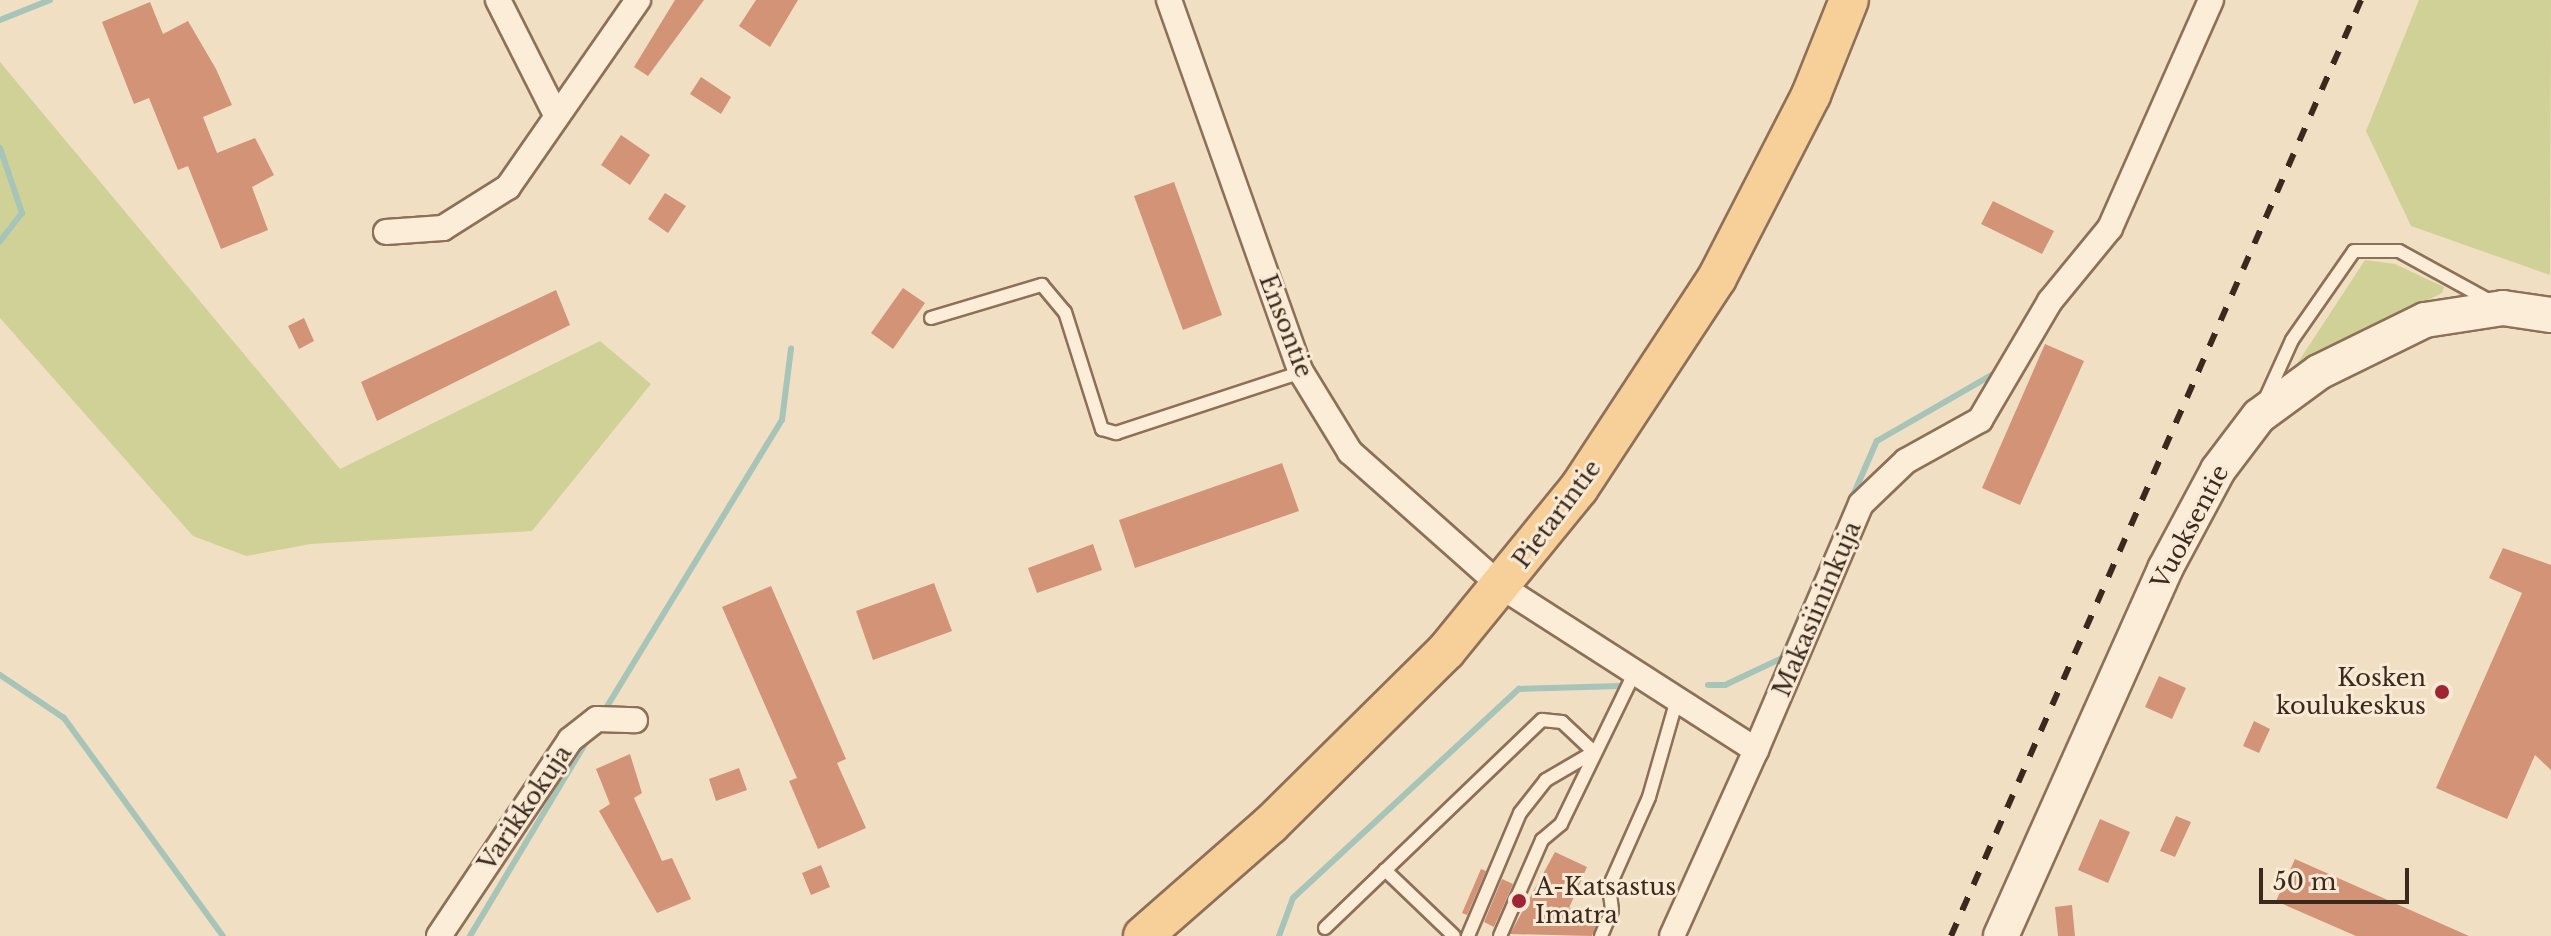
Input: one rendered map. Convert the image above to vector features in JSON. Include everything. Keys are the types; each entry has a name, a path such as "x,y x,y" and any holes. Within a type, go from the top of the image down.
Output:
{"main road":[{"name":"Pietarintie","path":"1143,936 1270,825 1502,587 1579,488 1717,278 1811,95 1849,0"}],"street":[{"path":"498,0 555,113"},
{"path":"386,232 443,228 480,208 516,177 555,113 638,0"},
{"name":"Ensontie","path":"1169,0 1301,372 1350,452 1502,587"},
{"name":"Makasiininkuja","path":"1672,936 1756,750 1861,504 1895,469 1980,420 2050,301 2110,228 2211,0"},
{"name":"Vuoksentie","path":"2001,936 2165,569 2218,470 2259,416 2389,334 2425,320 2503,308 2551,315"},
{"path":"1502,587 1633,676 1756,750"},
{"name":"Varikkokuja","path":"439,936 570,740 597,719 635,720"}],"lane":[{"path":"2259,416 2292,340 2354,251 2399,251 2503,308"},
{"path":"931,318 1042,285 1065,312 1102,429 1116,433 1301,372"},
{"path":"1500,936 1542,840 1561,824 1633,676"},
{"path":"1601,936 1612,910 1609,887 1649,797 1676,703"},
{"path":"1325,928 1542,720 1562,722 1594,752"},
{"path":"1468,936 1520,813 1546,780 1594,752"},
{"path":"1385,870 1454,936"}],"green space":[{"path":"2419,0 2551,0 2550,275 2411,226 2366,131"},
{"path":"0,62 340,469 600,341 651,384 532,531 311,544 246,556 193,536 0,318"},
{"path":"2365,260 2395,264 2444,287 2442,293 2295,367"}],"building":[{"path":"675,0 704,0 648,76 634,67"},
{"path":"756,0 798,0 770,47 739,26"},
{"path":"150,2 163,34 188,21 216,69 232,105 203,117 217,153 255,138 274,175 252,187 268,230 221,249 188,166 178,170 149,98 134,104 102,22"},
{"path":"701,77 731,97 721,114 690,94"},
{"path":"621,135 650,155 630,185 601,165"},
{"path":"1174,182 1222,315 1183,330 1134,196"},
{"path":"665,193 686,206 668,233 648,219"},
{"path":"1993,201 2054,231 2042,254 1981,224"},
{"path":"903,288 925,303 893,349 871,333"},
{"path":"556,290 570,325 377,421 361,382"},
{"path":"304,318 314,341 299,349 288,326"},
{"path":"2045,344 2084,361 2020,505 1982,488"},
{"path":"1282,463 1299,511 1135,568 1119,520"},
{"path":"1093,544 1102,570 1037,593 1028,568"},
{"path":"2503,548 2551,565 2551,770 2535,755 2507,819 2436,788 2522,593 2489,578"},
{"path":"934,583 952,631 873,660 856,611"},
{"path":"771,586 846,759 837,763 866,828 818,849 789,781 797,778 722,607"},
{"path":"2159,676 2186,688 2172,719 2145,707"},
{"path":"2254,721 2270,729 2259,753 2243,746"},
{"path":"630,754 642,793 634,798 662,861 672,858 691,899 657,913 599,811 610,804 596,769"},
{"path":"739,768 747,790 716,801 709,779"},
{"path":"2176,816 2191,822 2175,857 2160,851"},
{"path":"2100,819 2130,832 2108,883 2078,870"},
{"path":"1555,852 1587,867 1569,908 1598,921 1592,936 1510,934"},
{"path":"2295,859 2469,936 2356,936 2276,901"},
{"path":"821,865 830,887 811,895 802,873"},
{"path":"1481,869 1486,871 1467,915 1462,913"},
{"path":"1502,879 1513,884 1494,927 1484,922"},
{"path":"2072,905 2075,936 2058,936 2055,907"}],"waterway":[{"path":"0,20 50,0"},
{"path":"0,148 22,213 0,241"},
{"path":"603,713 782,420 791,349"},
{"path":"1708,685 1725,685 1782,658 1877,441 1992,375"},
{"path":"0,675 64,718 223,936"},
{"path":"1279,936 1293,898 1519,689 1620,686"},
{"path":"470,936 589,737"}],"railway":[{"path":"1951,936 2361,0"}],"place":[{"name":"Kosken koulukeskus","path":"2442,692"},
{"name":"A-Katsastus Imatra","path":"1519,901"}]}
